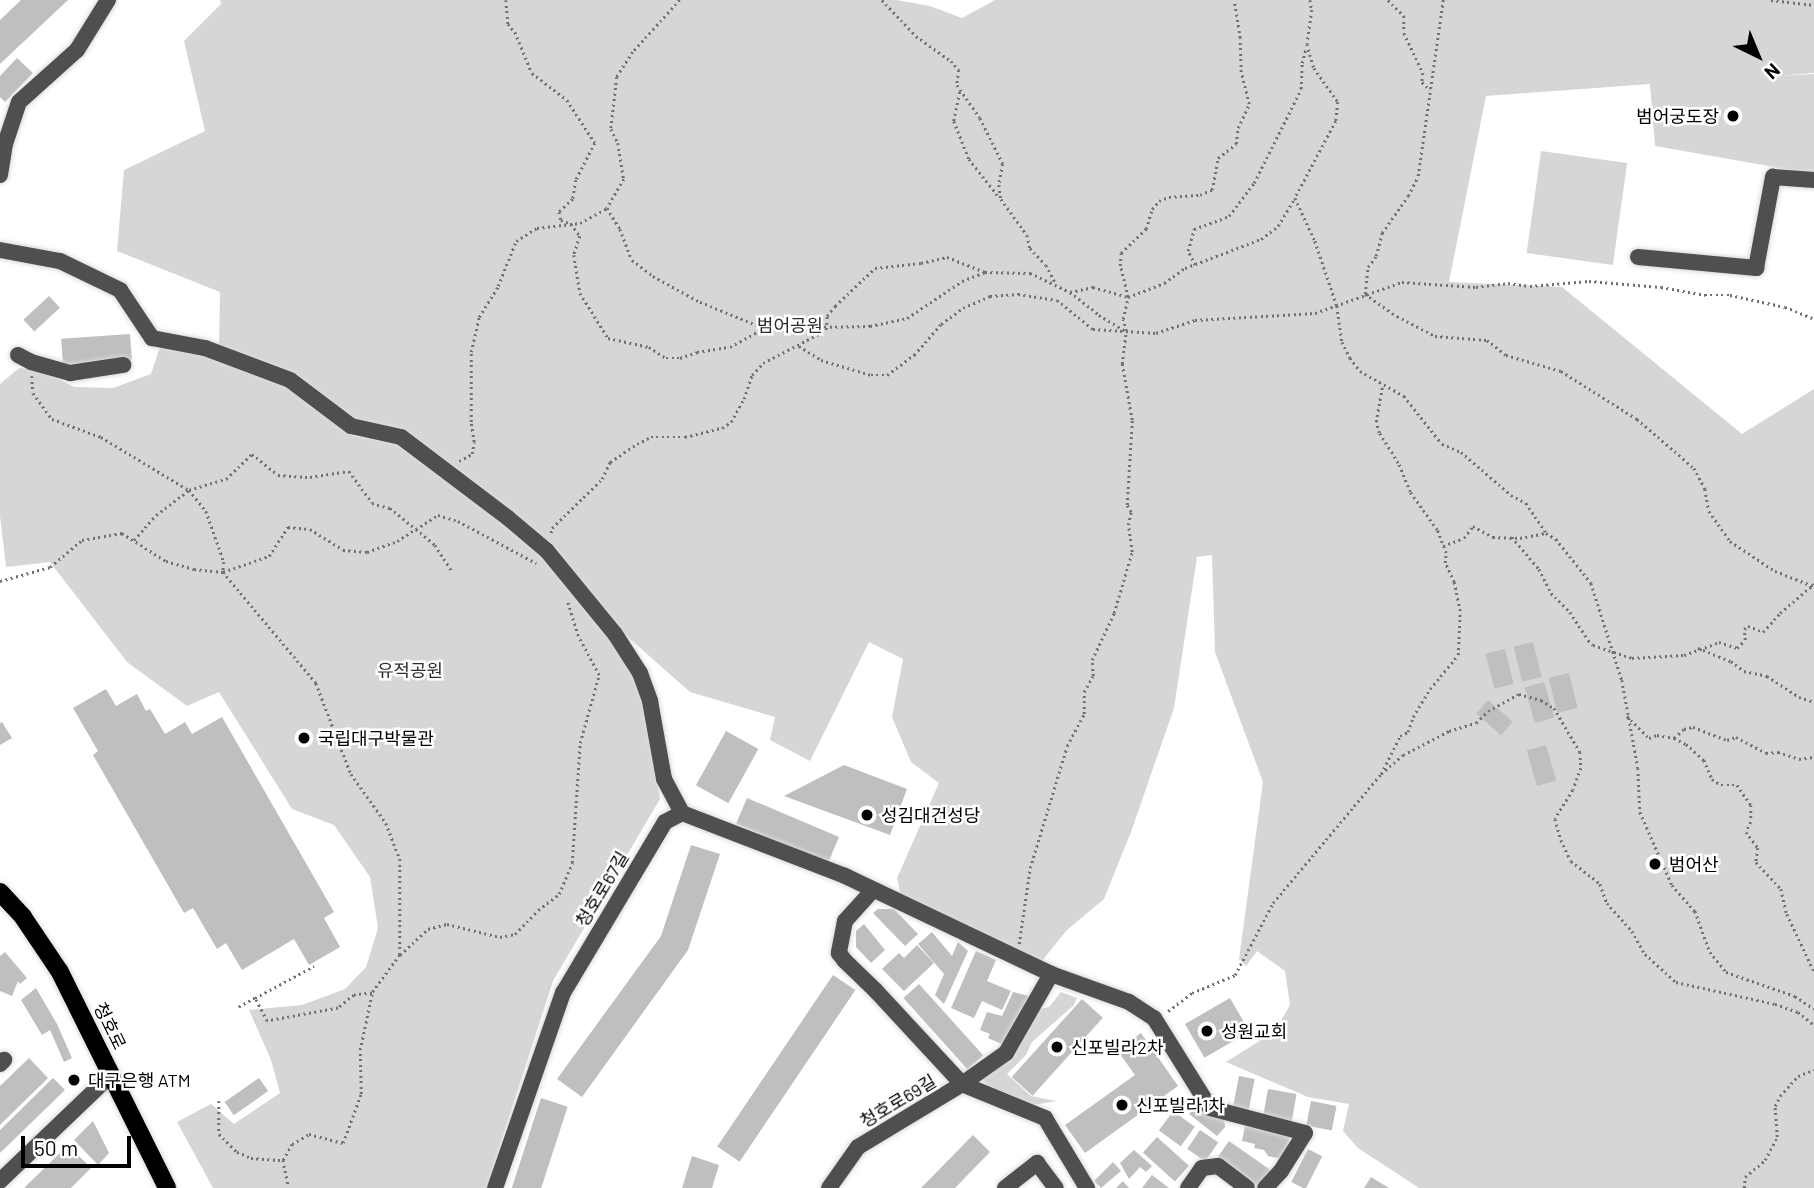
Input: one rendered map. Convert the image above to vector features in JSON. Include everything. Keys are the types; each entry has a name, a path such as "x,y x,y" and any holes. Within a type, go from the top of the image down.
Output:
{"main road":[{"name":"청호로","path":"0,892 23,917 60,972 167,1188"}],"street":[{"path":"0,175 2,141 19,102 77,50 108,0"},
{"path":"1638,257 1756,268 1773,177 1814,180"},
{"path":"0,250 60,261 121,290 152,338 205,348 290,380 351,426 401,438 550,554 615,634 639,673 650,701 664,779 682,813 873,890 1051,974 1129,1002 1156,1022 1210,1108 1305,1133 1281,1171 1265,1188"},
{"path":"24,359 69,373 123,366"},
{"name":"청호로67길","path":"495,1188 563,993 665,821 682,813"},
{"path":"873,890 845,921 839,953 962,1084 1006,1053 1051,974"},
{"path":"0,1181 111,1075"},
{"name":"청호로69길","path":"829,1188 858,1147 962,1084 1045,1118 1087,1188"},
{"path":"1005,1188 1037,1163 1056,1188"},
{"path":"1188,1188 1202,1168 1218,1166 1247,1188"}],"path":[{"path":"506,0 508,24 515,32 532,73 567,100 595,143 576,180 573,199 559,212 561,220 570,224 580,236 573,255 580,293 608,338 649,346 666,358 680,358 696,352 730,347 764,328"},
{"path":"451,460 457,462 472,454 474,442 471,422 471,352 480,317 498,286 510,250 526,232 592,218 607,208 624,178 618,143 611,129 617,76 633,52 680,0"},
{"path":"881,0 916,36 959,70 957,85 998,149 1003,164 999,185 1002,199"},
{"path":"1016,958 1034,856 1067,746 1084,714 1084,692 1093,676 1093,660 1114,613 1119,587 1132,552 1128,525 1131,512 1127,505 1130,481 1127,458 1132,420 1122,364 1126,331 1123,319 1128,298 1120,266 1121,253 1146,229 1152,209 1159,201 1169,197 1200,195 1212,190 1218,158 1236,144 1238,128 1249,104 1241,72 1240,38 1234,0"},
{"path":"1195,265 1188,251 1194,229 1229,216 1254,183 1301,89 1301,64 1312,10 1310,0"},
{"path":"1388,0 1404,16 1404,33 1423,73 1422,82 1430,89"},
{"path":"1365,294 1368,267 1376,256 1382,233 1408,197 1418,176 1443,0"},
{"path":"1770,0 1814,5"},
{"path":"1070,292 1093,287 1128,298 1164,283 1195,265 1261,239 1278,226 1336,121 1338,102 1314,68 1307,44"},
{"path":"960,90 954,121 974,166 1002,199 1027,235 1030,248 1046,265 1056,283"},
{"path":"1295,198 1315,241 1337,306 1342,342 1350,358 1360,371 1404,396 1442,444 1461,452 1511,495 1526,503 1546,533 1556,539 1591,583 1614,651 1627,702 1627,716 1638,768 1640,812 1672,885 1695,911 1710,952 1726,972 1795,996 1814,1009"},
{"path":"607,208 620,229 632,260 653,276 709,306 764,328 870,326 907,318 962,281 985,272"},
{"path":"0,581 50,567 82,540 122,533 166,561 194,569 223,572 269,556 288,527 310,529 343,550 367,552 397,541 438,514 458,521 540,565 550,554 552,528 592,492 610,462 651,437 685,437 722,428 739,410 746,386 762,363 799,346 825,330 827,316 835,306 875,268 947,257 985,272 1030,273 1056,283 1126,331"},
{"path":"799,346 821,360 871,375 887,375 902,367 941,324 963,308 990,296 1018,294 1057,300 1093,329 1156,333 1195,320 1295,316 1337,306 1402,282 1476,287 1508,283 1530,286 1589,281 1730,295 1785,307 1814,319"},
{"path":"1365,294 1397,316 1434,336 1487,340 1506,355 1560,371 1637,419 1694,468 1705,489 1709,511 1730,541 1775,571 1813,585 1780,613 1763,632 1748,626 1743,631 1745,640 1737,648 1719,642 1684,655 1632,658 1588,640 1570,612 1551,593 1539,569 1512,537"},
{"path":"24,359 33,393 52,419 101,437 189,490 206,510 224,562 223,572 316,683 351,774 386,822 400,859 400,955"},
{"path":"1381,774 1400,736 1408,732 1413,717 1430,689 1444,676 1458,655 1460,611 1437,530 1410,492 1398,463 1379,433 1376,422 1383,384"},
{"path":"134,540 156,515 189,490 226,479 252,454 278,475 310,477 349,471 372,503 390,508 435,545 450,570"},
{"path":"1443,546 1464,538 1473,526 1493,537 1546,533"},
{"path":"288,1184 283,1160 292,1144 309,1134 343,1143 360,1094 360,1050 372,993 400,955 428,929 447,924 486,935 515,934 538,910 559,894 572,863 580,743 599,675 578,636 569,604 562,594"},
{"path":"1697,648 1731,661 1744,671 1767,676 1798,697 1814,702"},
{"path":"1156,1022 1192,993 1235,975 1273,903 1381,774 1403,755 1449,731 1476,723 1488,711 1519,694 1541,700 1554,708 1580,752 1581,768 1573,790 1555,819 1560,840 1571,861 1600,884 1607,902 1632,931 1645,954 1676,982 1775,1004 1798,1013 1814,1025"},
{"path":"1627,716 1649,738 1657,735 1674,738 1704,760 1712,779 1721,785 1737,785 1751,805 1751,822 1746,832 1758,848 1756,862 1781,889 1787,914 1814,971"},
{"path":"1674,738 1684,729 1693,727 1727,740 1736,737 1766,753 1778,752 1799,759 1814,757"},
{"path":"238,1007 314,966"},
{"path":"255,998 267,1021 338,1008 354,995 372,993"},
{"path":"1744,1188 1745,1177 1765,1160 1777,1138 1775,1106 1780,1096 1798,1076 1814,1070"},
{"path":"219,1101 219,1134 237,1152 251,1158 283,1160"}],"green space":[{"name":"범어공원","path":"220,0 896,0 930,6 962,18 995,0 1814,0 1814,73 1779,76 1814,74 1814,174 1655,146 1650,84 1486,96 1449,282 1562,287 1742,434 1814,389 1814,1188 1419,1188 1358,1148 1343,1131 1349,1104 1308,1097 1226,1062 1275,1031 1290,1005 1285,971 1257,951 1246,966 1239,959 1263,782 1215,652 1212,555 1197,557 1174,708 1131,832 1104,899 1067,930 1041,962 901,896 897,878 939,783 911,762 892,717 903,659 869,642 810,761 770,740 775,717 690,692 621,631 550,546 403,434 360,427 219,347 220,292 117,251 124,170 205,131 184,41 221,4"},
{"path":"1541,151 1627,163 1613,265 1527,253"},
{"name":"유적공원","path":"160,347 205,354 284,384 353,436 398,444 544,556 610,637 647,703 660,799 553,981 486,1188 213,1188 177,1122 211,1104 234,1124 280,1093 271,1060 249,1010 302,1005 345,989 366,967 378,928 370,877 334,825 292,809 219,692 187,706 127,662 50,562 6,567 0,516 0,384 19,368 43,371 74,387 113,388 151,374"},
{"path":"1061,992 1077,998 1074,1005 1032,1042 1026,1055 1007,1074 1031,1096 1056,1101 1034,1105 990,1089 982,1078 1010,1060 1040,1009 1049,1007"}],"building":[{"path":"21,0 68,0 0,64 0,20"},
{"path":"17,58 33,73 5,102 0,97 0,76"},
{"path":"49,296 60,308 34,332 23,320"},
{"path":"130,334 132,360 63,365 61,339"},
{"path":"1533,642 1542,677 1522,682 1514,647"},
{"path":"1505,649 1514,684 1494,689 1486,654"},
{"path":"1569,673 1578,708 1557,713 1549,678"},
{"path":"1544,682 1554,718 1535,723 1525,688"},
{"path":"106,689 116,706 137,694 146,711 150,709 165,734 185,722 192,734 222,717 334,912 324,918 340,947 309,965 294,939 242,970 226,943 217,949 193,908 184,913 93,755 98,751 73,708"},
{"path":"1488,700 1513,722 1501,735 1476,714"},
{"path":"2,722 12,738 0,745 0,723"},
{"path":"726,731 758,749 728,803 696,785"},
{"path":"1546,745 1556,781 1537,786 1527,751"},
{"name":"성김대건성당","path":"844,765 907,789 890,835 784,796"},
{"path":"747,798 839,837 828,863 736,824"},
{"path":"691,845 720,854 688,950 582,1097 557,1079 661,936"},
{"path":"878,909 894,909 918,934 905,946 873,913"},
{"path":"864,924 885,950 871,963 856,947 856,931"},
{"path":"932,932 952,956 958,942 968,951 944,1004 935,995 944,974 918,944"},
{"path":"917,945 934,963 904,991 882,969 899,953 904,958"},
{"path":"976,951 996,960 987,981 1011,991 1002,1010 982,1001 974,1018 951,1008"},
{"path":"5,952 27,978 20,984 18,981 12,996 0,991 0,956"},
{"path":"833,975 855,990 740,1162 717,1147"},
{"path":"919,984 983,1055 968,1069 903,998"},
{"path":"36,988 57,1024 72,1058 64,1062 50,1030 42,1035 21,1000"},
{"path":"1013,992 1029,996 1004,1045 988,1038 990,1034 980,1030 987,1012 1002,1016"},
{"path":"1230,998 1250,1032 1204,1058 1185,1024"},
{"name":"신포빌라2차","path":"1082,999 1103,1018 1033,1096 1012,1077"},
{"name":"신포빌라1차","path":"1141,1033 1178,1086 1085,1153 1065,1125 1135,1075 1117,1050"},
{"path":"29,1058 48,1078 0,1125 0,1086"},
{"path":"1239,1076 1255,1079 1248,1111 1233,1108"},
{"path":"53,1078 65,1090 0,1153 0,1130"},
{"path":"259,1078 268,1091 234,1115 225,1102"},
{"path":"1268,1089 1297,1094 1292,1122 1263,1117"},
{"path":"541,1098 568,1107 541,1188 512,1188"},
{"path":"1311,1101 1337,1106 1332,1131 1306,1126"},
{"path":"1197,1104 1207,1112 1224,1118 1225,1127 1217,1136 1189,1114"},
{"path":"1173,1111 1195,1127 1181,1146 1159,1130"},
{"path":"93,1121 109,1153 98,1165 74,1140"},
{"path":"1245,1126 1290,1135 1286,1157 1283,1159 1268,1156 1264,1150 1254,1148 1255,1144 1242,1141"},
{"path":"1200,1130 1218,1142 1205,1161 1187,1149"},
{"path":"973,1135 990,1152 955,1188 921,1188"},
{"path":"1157,1137 1189,1166 1175,1181 1143,1153"},
{"path":"1229,1141 1271,1170 1258,1188 1216,1159"},
{"path":"68,1145 91,1168 71,1188 24,1188"},
{"path":"1308,1149 1322,1156 1306,1188 1291,1182"},
{"path":"1134,1150 1152,1166 1146,1172 1140,1167 1129,1179 1120,1163"},
{"path":"692,1156 719,1165 712,1188 682,1188"},
{"path":"1113,1162 1121,1171 1101,1188 1094,1181"},
{"path":"1152,1175 1169,1188 1142,1188"},
{"path":"1371,1177 1389,1188 1364,1188"},
{"path":"1123,1181 1129,1188 1116,1188"}],"place":[{"name":"범어궁도장","path":"1733,116"},
{"name":"국립대구박물관","path":"304,738"},
{"name":"성김대건성당","path":"867,815"},
{"name":"범어산","path":"1655,864"},
{"name":"성원교회","path":"1207,1031"},
{"name":"신포빌라2차","path":"1057,1047"},
{"name":"대구은행 ATM","path":"74,1080"},
{"name":"신포빌라1차","path":"1122,1105"}]}
